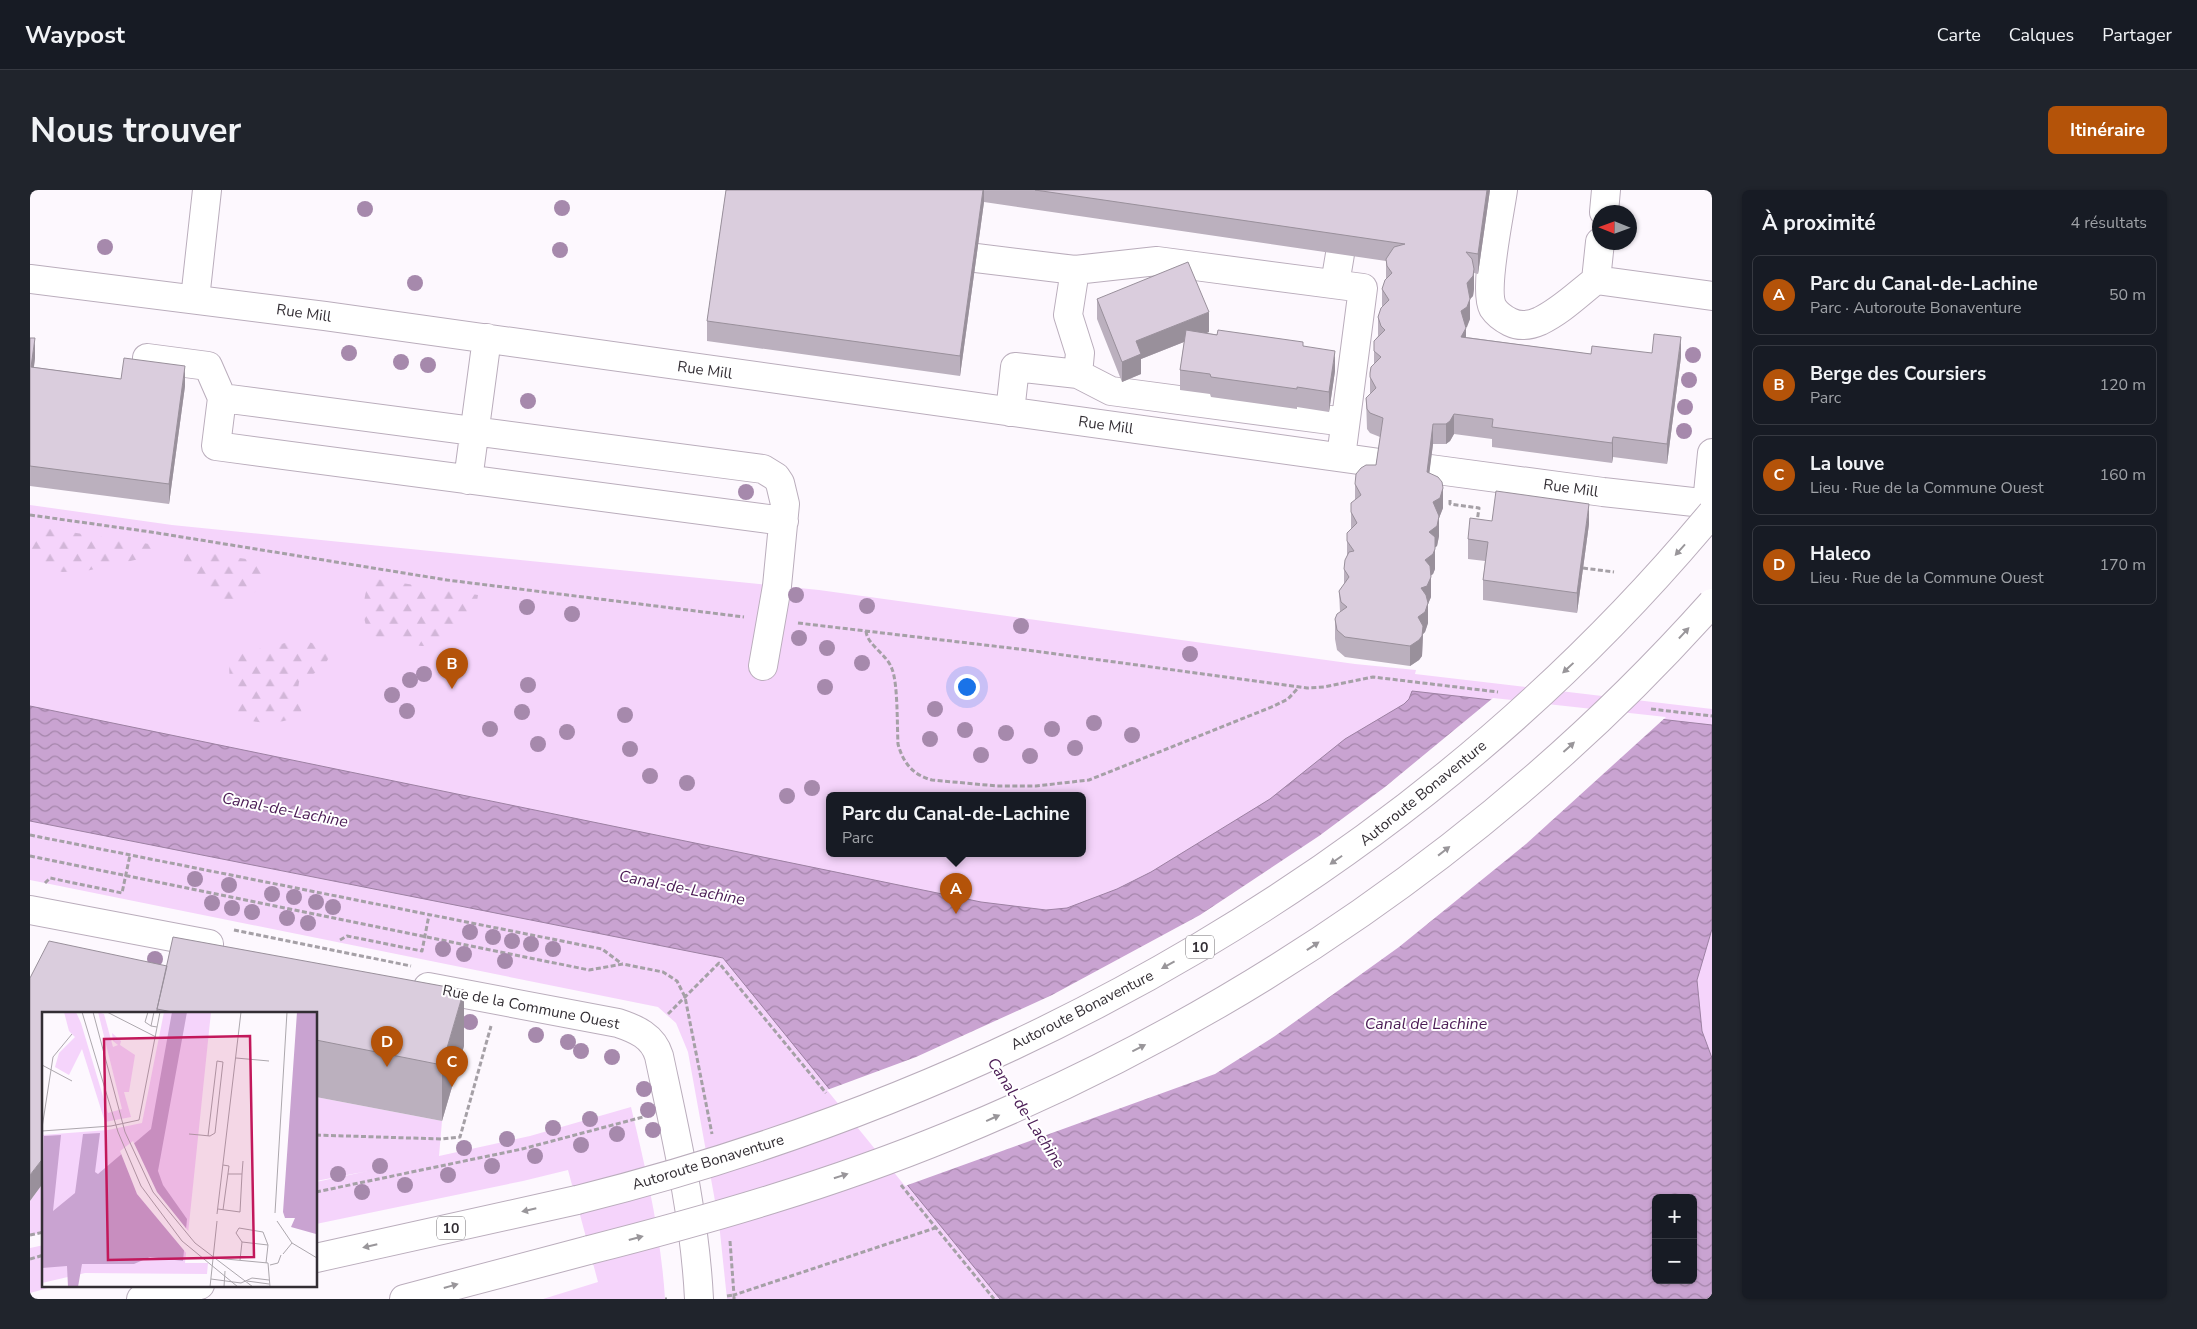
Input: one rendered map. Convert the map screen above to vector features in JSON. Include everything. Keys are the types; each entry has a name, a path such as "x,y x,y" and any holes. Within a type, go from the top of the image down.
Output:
{"main road":[{"path":"195,299 207,190"},
{"path":"1503,190 1490,289 1493,308 1501,317 1516,325 1526,325 1539,321 1557,311 1596,280 1599,250"},
{"path":"1605,205 1606,190"},
{"path":"1335,284 1340,254"},
{"path":"976,258 1075,270 1157,261 1363,288 1341,457"},
{"path":"1075,270 1068,315 1080,353 1078,374"},
{"name":"Rue Mill","path":"30,279 488,338 1380,463"},
{"path":"1596,280 1712,296"},
{"path":"468,480 488,338"},
{"path":"147,358 208,366 222,398 216,446 784,521"},
{"path":"1010,412 1016,366 1078,374 1111,391 1346,422"},
{"path":"222,398 763,469 776,477 783,490 785,504 777,586 764,666"},
{"path":"1710,507 1712,453"},
{"name":"Rue Mill","path":"1430,469 1710,507"},
{"name":"Autoroute Bonaventure","path":"318,1258 577,1200 742,1153 814,1129 899,1096 1032,1036 1141,980 1231,929 1348,852 1429,790 1477,750 1597,639 1645,589 1710,507"},
{"path":"404,1299 740,1209 872,1165 947,1137 1100,1067 1232,996 1295,958 1356,917 1442,853 1526,786 1628,691 1712,603"},
{"path":"30,910 230,948"},
{"name":"Rue de la Commune Ouest","path":"403,982 618,1023 639,1031 653,1042 660,1056 689,1211 696,1256 699,1299"},
{"path":"141,1299 196,1286"}],"path":[{"path":"1455,504 1479,508 1476,526"},
{"path":"30,514 446,580 752,618"},
{"path":"1583,568 1614,572"},
{"path":"791,622 1300,687 1324,687 1373,677 1414,683"},
{"path":"866,631 868,638 886,656 894,673 898,744 901,755 913,771 922,778 932,780 998,786 1036,786 1089,780 1288,700 1300,687"},
{"path":"30,835 602,949 622,964 589,970 30,856"},
{"path":"45,883 50,878 122,893 130,855"},
{"path":"340,940 347,936 422,952 429,915"},
{"path":"668,1014 719,963"},
{"path":"318,1135 460,1138 492,1022"},
{"path":"318,1192 522,1149 646,1116"},
{"path":"727,1296 734,1297 935,1228"}],"green space":[{"path":"30,505 172,525 819,590 1355,664 1416,670 1415,674 1712,709 1712,1299 727,1299 719,1223 688,1052 676,1023 658,1007 30,880"},
{"path":"30,526 156,545 148,557 86,571 62,572 30,560"},
{"path":"181,549 279,564 253,594 233,603 223,603 212,597 194,577 186,564"},
{"path":"370,578 478,595 472,613 458,630 441,641 431,645 419,646 400,640 380,638 371,633 364,619 364,601"},
{"path":"301,639 328,649 330,656 322,669 299,682 297,696 302,713 289,720 280,722 252,721 238,716 235,691 229,669 234,657 245,651 271,647"},
{"path":"318,1097 442,1121 439,1156 530,1136 631,1107 656,1226 665,1299 543,1299 598,1282 568,1170 318,1224 318,1182 368,1171 318,1181"},
{"path":"42,1185 42,1232 30,1235 30,1201"},
{"path":"42,1245 42,1286 55,1286 30,1293 30,1248"}],"water":[{"name":"Canal de Lachine","path":"1412,691 1712,725 1712,929 1697,980 1702,1031 1712,1058 1712,1299 1000,1299 723,958 30,821 30,706 981,902 1046,910 1067,908 1117,889 1151,872 1270,799 1345,739 1404,704 1409,699"}],"pier":[{"path":"1493,698 1666,717 1526,844 1399,947 1275,1036 1215,1074 905,1186 827,1090 916,1057 1052,995 1200,915 1319,836 1385,787"}],"building":[{"path":"726,190 983,190 960,356 707,321"},
{"path":"1035,190 1487,190 1478,254 1466,252 1472,259 1474,269 1473,276 1467,283 1470,299 1467,307 1461,311 1466,328 1461,337 1591,354 1592,346 1652,353 1654,334 1681,337 1667,444 1613,437 1612,443 1492,427 1493,419 1454,414 1446,424 1433,424 1427,472 1438,477 1442,482 1443,488 1440,498 1433,502 1439,516 1437,526 1429,532 1435,537 1435,549 1433,554 1425,560 1430,566 1431,577 1427,586 1421,588 1426,595 1428,603 1425,612 1418,617 1423,626 1422,636 1410,646 1345,637 1337,630 1335,619 1337,614 1347,607 1341,602 1339,591 1349,577 1344,569 1345,560 1349,552 1354,551 1347,541 1347,533 1357,523 1351,512 1351,503 1361,495 1355,484 1356,474 1366,465 1376,465 1383,418 1370,413 1367,409 1366,398 1376,388 1370,377 1371,367 1381,357 1374,351 1374,341 1385,330 1381,326 1378,317 1381,308 1389,300 1382,289 1385,280 1392,273 1387,266 1386,259 1394,247 1405,244"},
{"path":"1188,262 1209,312 1136,341 1141,354 1122,362 1097,299"},
{"path":"1186,330 1217,335 1218,330 1303,342 1303,346 1335,351 1329,392 1211,377 1210,374 1180,370"},
{"path":"30,338 35,338 31,367 121,379 124,358 185,366 169,484 30,466"},
{"path":"1496,491 1589,504 1577,593 1483,580 1488,542 1468,539 1470,518 1492,521"},
{"path":"173,937 464,990 442,1065 318,1040 318,1012 173,1012 157,1009"},
{"path":"49,941 167,966 157,1012 42,1012 42,1160 30,1175 30,978"}],"place":[{"name":"Berge des Coursiers","path":"452,689"},
{"name":"Parc du Canal-de-Lachine","path":"956,914"},
{"name":"Haleco","path":"387,1067"},
{"name":"La louve","path":"452,1087"}],"water label":[{"name":"Canal-de-Lachine","path":"285,810"},
{"name":"Canal-de-Lachine","path":"682,888"},
{"name":"Canal-de-Lachine","path":"1026,1113"}]}
